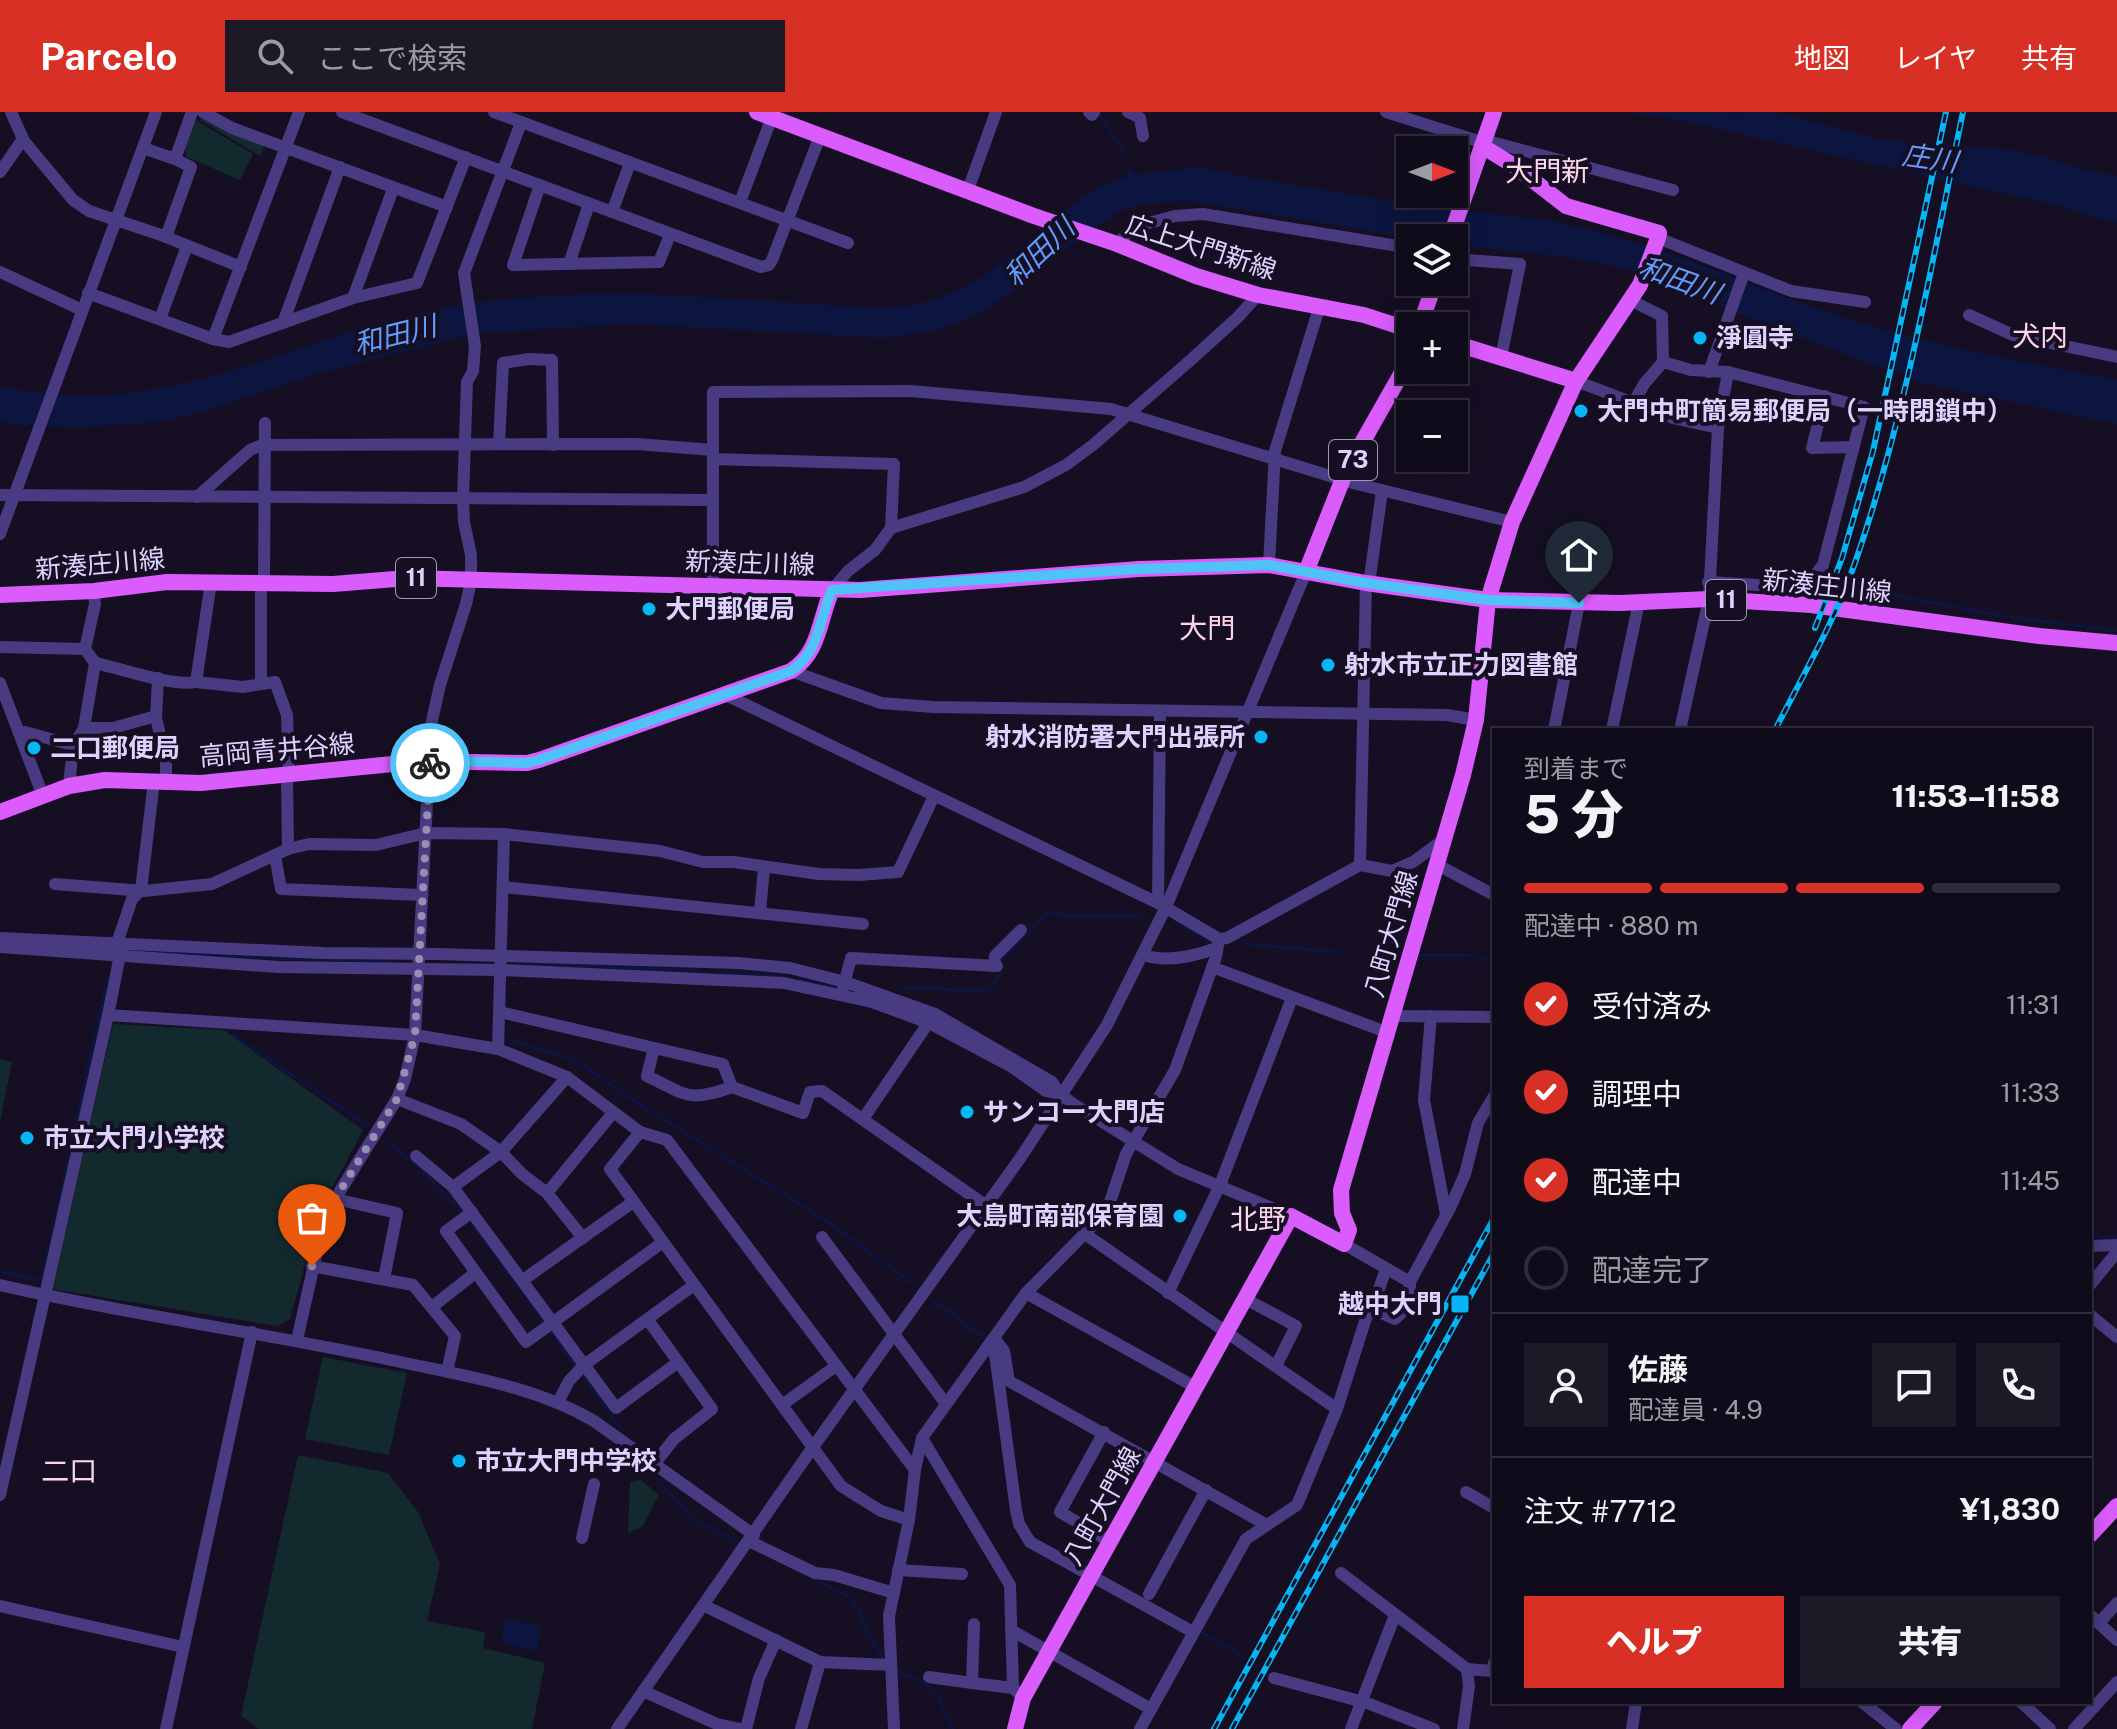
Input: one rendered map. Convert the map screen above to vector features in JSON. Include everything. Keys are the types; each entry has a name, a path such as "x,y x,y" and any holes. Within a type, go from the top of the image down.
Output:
{"main road":[{"path":"1455,224 1494,112"},
{"name":"広上大門新線","path":"765,115 1196,276 1258,295 1320,305 1396,326"},
{"path":"1484,139 1566,206 1659,233 1658,238"},
{"name":"八町大門線","path":"1344,1244 1349,1230 1342,1213 1341,1190 1476,720 1488,600 1512,522 1576,381 1640,285 1658,238"},
{"path":"1468,347 1576,381"},
{"name":"73","path":"1306,572 1343,478 1396,383"},
{"name":"新湊庄川線","path":"0,595 94,591 167,582 333,584 408,578 832,590 1139,569 1269,565 1368,584 1488,600 1639,602 1709,591 2039,636 2117,643"},
{"path":"791,671 803,663 813,648 832,590"},
{"name":"高岡青井谷線","path":"0,812 69,786 105,780 201,783 430,761 527,763 791,671"},
{"path":"1291,1216 1344,1244"},
{"name":"八町大門線","path":"1016,1729 1018,1693 1050,1651 1291,1216"},
{"path":"2092,1533 2117,1506"},
{"path":"1910,1729 1933,1704"}],"street":[{"path":"11,112 23,139 73,200 89,211 241,267"},
{"path":"0,534 6,495 57,379 156,112"},
{"path":"175,159 192,112"},
{"path":"203,112 232,128 447,207"},
{"path":"213,339 299,112"},
{"path":"342,112 761,267 769,265 772,260 820,136"},
{"path":"494,112 848,243"},
{"path":"968,190 996,112"},
{"path":"1128,112 1140,118 1143,136"},
{"path":"1386,112 1475,140 1484,139 1673,190"},
{"path":"740,202 765,115"},
{"path":"297,1340 322,1229 335,1199 397,1099 415,1035 431,725 471,581 471,555 463,498 467,382 473,371 475,346 464,273 521,123"},
{"path":"0,172 23,139"},
{"path":"143,148 191,167 166,237"},
{"path":"88,293 213,339 229,342 353,298 417,283 466,157"},
{"path":"612,212 630,163"},
{"path":"283,323 340,167"},
{"path":"540,185 513,265 659,262 670,235"},
{"path":"353,298 393,189"},
{"path":"569,264 589,204"},
{"path":"1111,243 1134,227 1175,216 1203,214 1396,246"},
{"path":"1658,238 1744,276 1791,291 1865,302"},
{"path":"160,319 187,246"},
{"path":"1468,260 1520,264 1501,357"},
{"path":"0,272 82,310"},
{"path":"1709,372 1744,276"},
{"path":"891,528 1024,487 1066,465 1238,317 1258,295"},
{"path":"1630,300 1662,316 1663,362 1644,384 1634,402"},
{"path":"1269,565 1274,459 1320,305"},
{"path":"1969,315 2013,335 2117,357"},
{"path":"499,444 503,363 529,359 552,360 553,445"},
{"path":"1663,362 1709,372 1728,372 1864,407 1823,565 1812,579 1795,587 1709,591"},
{"path":"1680,728 1709,591 1718,428 1728,372"},
{"path":"1576,381 1673,418 1718,428"},
{"path":"713,586 713,392 911,391 1111,409 1382,491 1512,522"},
{"path":"1825,396 1812,448 1853,447"},
{"path":"261,683 265,423"},
{"path":"197,497 250,450 264,445 637,444 713,454 894,464 891,528 875,550 848,571 832,590"},
{"path":"1360,865 1368,584 1382,491"},
{"path":"6,495 713,500"},
{"path":"617,1729 813,1447 1021,1157 1054,1109 1060,1094 1091,1052 1144,955 1162,905 1306,572"},
{"path":"196,682 211,582"},
{"path":"94,591 95,604 85,649 95,663 188,684 196,682 243,687 275,682 287,715 288,849"},
{"path":"1612,728 1639,602"},
{"path":"1554,728 1579,603"},
{"path":"0,647 85,649"},
{"path":"69,786 70,763 84,728 95,663"},
{"path":"791,671 881,703 933,707 1447,715 1476,720"},
{"path":"0,1495 108,1015 118,949 132,899 141,890 166,763 156,716 158,678"},
{"path":"0,683 43,796"},
{"path":"726,695 1162,905 1218,943"},
{"path":"1160,712 1162,905"},
{"path":"84,728 113,728 156,716"},
{"path":"19,733 76,746"},
{"path":"55,884 141,890 212,884 288,849 309,844 376,845 426,833 504,834 660,851 703,862 734,862 819,874 898,872 934,796"},
{"path":"498,1049 504,834"},
{"path":"1144,955 1152,958 1193,957 1360,865 1392,871 1413,862 1443,840"},
{"path":"275,856 281,889 421,895"},
{"path":"1436,864 1492,894"},
{"path":"760,912 764,868"},
{"path":"504,887 863,924"},
{"path":"843,988 851,958 996,966 995,956 1021,930"},
{"path":"0,938 278,967 418,969 501,963 738,963 790,968 872,1002 932,1018 1046,1091 1060,1094 1178,1169 1291,1216"},
{"path":"894,1729 889,1616 922,1438 1026,1293 1107,1211 1126,1154 1175,1070 1218,943"},
{"path":"0,947 419,954 501,963"},
{"path":"1212,967 1292,998 1389,1024 1431,1016 1492,1017"},
{"path":"1168,1293 1220,1185 1292,998"},
{"path":"500,1012 723,1064 732,1087"},
{"path":"108,1015 415,1035 498,1049 567,1077 612,1114 640,1132 667,1140 915,1470"},
{"path":"1431,1016 1424,1100 1446,1215"},
{"path":"863,1119 932,1018"},
{"path":"654,1048 647,1076 690,1096 704,1097 732,1087 803,1113 810,1092 822,1091 985,1205"},
{"path":"453,1187 501,1152 567,1077"},
{"path":"397,1099 461,1124 501,1152 522,1174 547,1193 583,1238"},
{"path":"1374,1310 1395,1319 1404,1312 1410,1282 1465,1174 1478,1123 1492,1099"},
{"path":"547,1193 612,1114"},
{"path":"640,1132 610,1169 841,1486 881,1511 909,1520"},
{"path":"416,1156 453,1187 616,1408 677,1363"},
{"path":"335,1199 397,1213 384,1279"},
{"path":"523,1280 633,1202"},
{"path":"472,1212 446,1231 526,1342 663,1242"},
{"path":"1085,1234 1337,1409"},
{"path":"822,1237 946,1404"},
{"path":"1344,1244 1410,1282"},
{"path":"2092,1246 2117,1245"},
{"path":"2092,1283 2117,1252"},
{"path":"312,1266 413,1285 455,1336 447,1372"},
{"path":"1374,1310 1386,1269"},
{"path":"432,1307 475,1273"},
{"path":"0,1285 297,1340 519,1388 558,1402 594,1421 655,1463 751,1538 815,1573 853,1580 894,1593"},
{"path":"558,1402 569,1381 584,1365 694,1285"},
{"path":"1026,1293 1195,1387"},
{"path":"1244,1298 1296,1326 1276,1366"},
{"path":"1140,1729 1246,1539 1297,1505 1337,1409 1367,1315 1374,1310"},
{"path":"2092,1317 2117,1337"},
{"path":"648,1320 712,1409 674,1439 655,1463"},
{"path":"166,1729 252,1332"},
{"path":"991,1343 1004,1351 1009,1381 1265,1524"},
{"path":"991,1343 1019,1524 1030,1542 1193,1632"},
{"path":"782,1405 836,1366"},
{"path":"1104,1432 1060,1512 1109,1541"},
{"path":"922,1438 1010,1585 1018,1693 929,1677"},
{"path":"582,1538 594,1484"},
{"path":"1149,1594 1206,1490"},
{"path":"1466,1492 1492,1507"},
{"path":"898,1570 962,1574"},
{"path":"1341,1573 1467,1669 1492,1671"},
{"path":"2117,1603 2094,1619 2117,1640"},
{"path":"703,1605 820,1662 891,1665"},
{"path":"0,1606 183,1647"},
{"path":"1351,1729 1395,1615"},
{"path":"972,1683 974,1624"},
{"path":"1011,1630 1151,1709"},
{"path":"643,1691 717,1724 743,1729 759,1678 776,1640"},
{"path":"801,1729 820,1662"},
{"path":"1463,1729 1469,1686 1467,1669"},
{"path":"1274,1678 1360,1702 1434,1729"},
{"path":"2074,1729 2117,1682"},
{"path":"1632,1729 1636,1704"},
{"path":"1865,1704 1896,1729"},
{"path":"2023,1704 2050,1729"}],"green space":[{"path":"202,117 265,144 260,156 200,120"},
{"path":"195,120 253,154 240,180 187,157 184,148"},
{"path":"113,1024 224,1030 363,1130 319,1213 290,1319 277,1326 52,1289"},
{"path":"0,1059 12,1062 0,1121"},
{"path":"323,1357 407,1373 389,1455 305,1439"},
{"path":"298,1455 388,1473 418,1512 440,1564 427,1621 485,1632 483,1648 545,1663 532,1729 259,1729 241,1716"},
{"path":"641,1480 659,1495 642,1527 628,1533 630,1482"}],"water":[{"name":"庄川","path":"1625,112 1730,112 1740,116 1738,112 1776,112 1883,140 2010,150 2043,157 2117,176 2117,223 2051,204 1683,121"},
{"name":"和田川","path":"1197,167 1396,201 1396,208 1443,208 1537,219 1593,230 1874,327 1965,350 2117,380 2117,424 1917,382 1903,373 1737,313 1658,275 1652,278 1579,259 1468,246 1468,224 1396,224 1396,236 1189,201 1147,203 1121,211 1095,227 1001,300 939,330 883,338 632,324 477,333 327,371 160,422 81,427 16,425 0,421 0,386 52,394 102,395 150,390 244,367 387,321 476,303 598,294 691,296 857,307 887,307 929,301 954,292 996,267 1072,205 1097,189 1127,177 1127,170 1132,168 1135,175"},
{"path":"506,1618 541,1627 537,1651 501,1643"}],"waterway":[{"path":"1097,112 1124,151"},
{"path":"1822,582 2003,616 2117,631"},
{"path":"1002,960 1049,912 1072,916 1142,915"},
{"path":"1175,920 1208,942"},
{"path":"1244,944 1341,952"},
{"path":"162,953 392,962"},
{"path":"1421,955 1472,955 1492,960"},
{"path":"466,961 486,962"},
{"path":"518,963 701,971"},
{"path":"715,972 774,975"},
{"path":"900,987 980,991 990,989 1001,972"},
{"path":"0,1272 39,1280 43,1276 108,976"},
{"path":"799,980 838,988"},
{"path":"505,1007 506,996"},
{"path":"233,1035 366,1125"},
{"path":"504,1036 504,1039 573,1059 827,1221 914,1285"},
{"path":"388,1142 419,1167 462,1213"},
{"path":"471,1222 544,1322"},
{"path":"2092,1237 2117,1237"},
{"path":"933,1300 987,1340"},
{"path":"551,1333 574,1364"},
{"path":"583,1376 621,1429"},
{"path":"606,1442 629,1460"},
{"path":"658,1479 692,1519 736,1541"},
{"path":"814,1579 849,1597 860,1611 867,1633 884,1660"},
{"path":"1199,1631 1245,1657"},
{"path":"896,1671 934,1691 953,1729"}],"railway":[{"path":"1815,628 1842,558 1873,451 1946,112"},
{"path":"1776,728 1839,604 1874,505 1917,338 1963,112"},
{"path":"1214,1729 1492,1222"},
{"path":"1232,1729 1492,1257"}],"way so far":[{"path":"312,1266 322,1229 335,1199 397,1099 405,1079 415,1035 430,763"}],"place":[{"name":"淨圓寺","path":"1700,338"},
{"name":"大門中町簡易郵便局（一時閉鎖中）","path":"1581,411"},
{"name":"大門郵便局","path":"649,609"},
{"name":"射水市立正力図書館","path":"1328,665"},
{"name":"射水消防署大門出張所","path":"1261,737"},
{"name":"二口郵便局","path":"34,748"},
{"name":"サンコー大門店","path":"967,1112"},
{"name":"市立大門小学校","path":"27,1138"},
{"name":"大島町南部保育園","path":"1180,1216"},
{"name":"越中大門","path":"1460,1304"},
{"name":"市立大門中学校","path":"459,1461"}],"district":[{"name":"大門新","path":"1547,171"},
{"name":"犬内","path":"2040,336"},
{"name":"大門","path":"1207,628"},
{"name":"北野","path":"1258,1219"},
{"name":"二口","path":"69,1471"}],"route":[{"path":"430,763 527,763 539,760 791,671 803,663 813,648 832,590 1139,569 1269,565 1366,583 1488,600 1579,603"}]}
